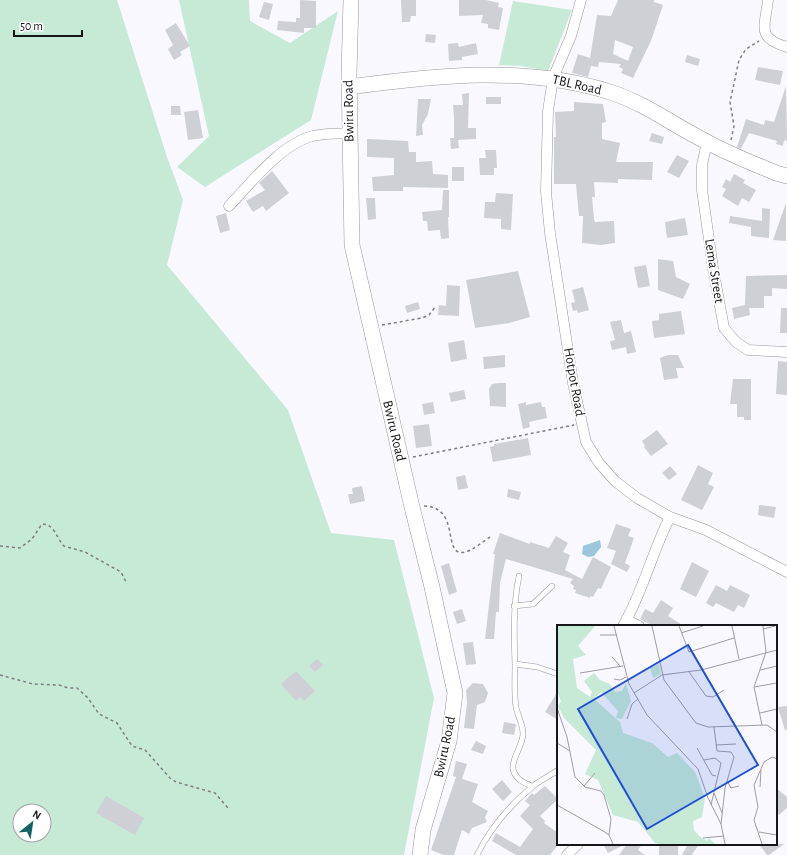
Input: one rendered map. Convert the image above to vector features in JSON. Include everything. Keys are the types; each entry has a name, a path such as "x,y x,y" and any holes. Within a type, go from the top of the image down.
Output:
{"main road":[{"name":"Bwiru Road","path":"351,0 349,25 349,87 352,245 412,507 434,595 455,693 449,741 423,830 420,855"},
{"name":"TBL Road","path":"349,87 396,80 475,75 553,78 613,94 631,101 707,142 776,173 787,176"}],"street":[{"name":"Hotpot Road","path":"581,0 570,36 553,78 548,111 546,192 550,233 573,383 586,442 599,463 615,482 636,498 670,517 706,530 787,572"},
{"path":"768,0 764,29 766,37 774,43 787,47"},
{"path":"229,206 274,161 300,141 312,136 350,133"},
{"name":"Lema Street","path":"707,142 702,165 702,190 713,268 724,328 736,342 748,350 787,352"},
{"path":"625,623 661,534 670,517"}],"lane":[{"path":"519,576 514,606 516,708 522,726 523,735 522,744 512,767 515,774 521,781 532,786"},
{"path":"514,606 533,604 552,586"},
{"path":"515,664 537,667 557,674"},
{"path":"477,855 489,834 510,807 532,786 557,771"}],"path":[{"path":"727,151 734,134 730,102 740,56 746,50 766,37"},
{"path":"371,326 422,318 429,315 436,306"},
{"path":"401,460 478,443 582,424"},
{"path":"412,507 432,506 443,513 450,530 453,548 457,551 467,552 492,536"},
{"path":"0,546 20,548 32,538 42,524 49,525 53,528 64,546 85,552 121,572 127,584"},
{"path":"0,675 33,684 58,685 68,688 77,688 88,698 99,714 117,723 123,730 132,746 145,750 170,778 176,782 215,793 228,808"}],"green space":[{"path":"0,0 117,0 167,157 183,200 167,265 288,410 331,533 394,540 434,698 404,855 0,855"},
{"path":"179,0 249,0 250,21 290,43 338,11 311,120 205,187 177,167 209,136"},
{"path":"513,1 572,10 548,71 521,66 499,65"}],"water":[{"path":"600,540 601,547 594,556 588,557 582,554 583,546"}],"building":[{"path":"300,0 316,1 316,28 304,28 304,33 277,30 278,21 296,22 296,18 300,18"},
{"path":"401,0 416,0 416,16 411,16 410,22 402,22"},
{"path":"459,0 486,0 499,3 498,7 503,8 499,30 488,28 488,24 481,23 483,15 459,16"},
{"path":"618,0 654,0 654,2 663,5 651,41 633,78 621,73 623,69 619,67 621,64 599,62 598,67 591,66 588,77 572,73 578,54 590,58 597,15 611,16","holes":["615,40 633,47 628,61 613,54"]},
{"path":"264,2 273,4 269,20 259,17"},
{"path":"176,23 190,46 180,52 182,55 174,60 168,49 173,45 165,30"},
{"path":"426,34 436,35 435,43 425,42"},
{"path":"458,43 459,47 476,43 478,54 462,57 462,60 449,61 448,44"},
{"path":"687,55 700,59 698,66 685,62"},
{"path":"758,67 783,71 780,85 755,80"},
{"path":"786,86 787,141 784,140 783,146 776,144 777,141 749,133 741,149 737,147 746,119 764,125 765,120 774,122"},
{"path":"469,93 468,128 476,128 476,139 458,140 459,148 451,149 450,138 454,138 453,105 463,105 462,94"},
{"path":"486,97 501,97 501,104 486,104"},
{"path":"418,99 431,99 428,114 422,125 423,135 416,136"},
{"path":"574,102 603,104 606,122 602,123 602,139 620,143 616,162 653,162 652,180 618,179 618,183 594,182 595,197 592,197 595,222 614,221 615,243 601,245 582,243 583,216 579,216 576,184 554,184 554,137 556,137 555,112 574,111"},
{"path":"171,106 180,106 181,115 171,115"},
{"path":"198,110 203,138 188,140 184,112"},
{"path":"652,133 664,137 662,144 649,141"},
{"path":"367,139 408,141 409,152 416,152 416,162 432,161 433,174 448,175 448,188 403,187 403,191 373,191 372,177 394,175 394,158 367,157"},
{"path":"485,150 496,150 497,168 494,168 494,175 480,175 479,158 486,158"},
{"path":"677,155 689,161 679,178 667,172"},
{"path":"452,167 464,167 464,181 452,181"},
{"path":"272,171 289,193 266,211 263,206 253,212 246,201 265,190 259,183"},
{"path":"734,174 745,180 743,183 756,190 749,202 742,198 738,206 722,196 726,189 722,187 726,179 730,182"},
{"path":"443,190 449,190 449,238 441,239 440,230 428,231 427,221 423,221 422,212 442,210"},
{"path":"496,193 513,194 511,230 501,229 501,219 484,218 485,202 495,202"},
{"path":"366,198 375,198 376,219 368,220"},
{"path":"786,203 786,241 773,240"},
{"path":"762,208 770,209 769,238 751,236 751,227 729,223 730,216 762,221"},
{"path":"226,213 230,230 220,233 216,216"},
{"path":"685,218 688,235 667,238 665,222"},
{"path":"658,259 673,261 676,277 690,284 683,299 658,290"},
{"path":"646,265 650,286 638,288 634,267"},
{"path":"518,271 530,317 509,323 475,328 466,280"},
{"path":"787,275 787,289 772,288 772,296 764,296 764,308 749,308 750,315 734,319 732,308 745,305 746,276"},
{"path":"447,285 460,286 459,316 438,315 439,305 446,306"},
{"path":"583,287 589,310 578,313 577,310 573,311 571,303 575,302 572,290"},
{"path":"418,302 420,309 407,313 405,306"},
{"path":"781,308 787,308 787,333 780,333"},
{"path":"681,311 685,334 654,338 652,321 659,320 659,314"},
{"path":"621,320 624,333 631,331 636,352 627,354 626,347 612,350 610,341 615,340 610,322"},
{"path":"464,340 467,359 451,362 448,343"},
{"path":"505,355 505,367 484,369 483,357"},
{"path":"668,355 678,355 684,368 676,368 678,378 664,380 660,358"},
{"path":"778,361 787,362 787,395 776,394"},
{"path":"733,379 751,379 751,420 744,420 744,417 737,417 737,404 730,404"},
{"path":"506,383 506,407 490,406 489,389 492,384"},
{"path":"464,390 466,399 451,402 449,393"},
{"path":"433,402 435,413 424,415 422,404"},
{"path":"526,402 526,405 541,402 542,407 545,407 547,418 529,422 530,427 523,429 518,404"},
{"path":"429,424 432,446 416,448 413,426"},
{"path":"657,430 668,444 651,456 644,447 645,446 642,441"},
{"path":"528,438 531,455 493,462 490,447 494,446 494,444"},
{"path":"698,465 713,473 708,484 714,487 702,510 681,500"},
{"path":"670,466 677,474 669,480 662,473"},
{"path":"465,475 468,488 458,490 456,477"},
{"path":"362,486 365,501 350,504 348,494 353,494 352,488"},
{"path":"508,489 521,492 519,500 507,497"},
{"path":"759,505 776,507 774,518 758,515"},
{"path":"616,524 631,529 628,536 634,538 625,563 630,566 627,572 611,564 616,551 607,548"},
{"path":"500,533 530,544 530,542 549,548 556,536 568,543 563,552 570,555 565,570 582,579 593,557 611,567 601,589 598,588 593,597 590,596 590,598 575,593 576,590 573,589 574,586 570,583 573,579 506,559 500,583 499,612 496,612 494,639 485,639 495,554 493,554"},
{"path":"692,562 709,571 696,597 680,589"},
{"path":"449,563 457,592 449,595 441,566"},
{"path":"716,585 727,591 730,585 750,595 744,608 738,605 734,612 716,603 713,607 706,603"},
{"path":"661,600 673,608 668,616 682,625 651,625 640,619 645,609 653,613"},
{"path":"462,609 466,621 457,624 453,612"},
{"path":"473,642 476,664 466,665 463,643"},
{"path":"317,659 323,665 315,672 309,666"},
{"path":"296,671 315,691 304,701 300,697 296,701 281,684"},
{"path":"473,683 483,684 488,693 485,702 477,705 474,729 464,728 467,703 466,690"},
{"path":"557,693 557,719 545,712"},
{"path":"787,706 787,730 785,730 778,707"},
{"path":"504,722 516,724 514,735 502,733"},
{"path":"476,741 486,746 483,754 471,750"},
{"path":"456,761 467,764 462,779 478,784 472,802 488,811 485,817 487,822 472,828 469,834 462,830 454,855 444,855 431,850 456,777 453,776"},
{"path":"502,780 512,792 503,801 492,789"},
{"path":"545,786 557,798 557,800 540,816 545,821 544,823 557,832 558,845 550,855 516,855 492,841 496,833 520,847 533,829 520,816 530,805 525,801 532,793 534,795"},
{"path":"777,789 787,797 787,808 779,815 777,812"},
{"path":"106,796 144,818 135,835 96,813"},
{"path":"784,844 769,855 767,855 760,845"},
{"path":"604,845 624,845 608,853"},
{"path":"626,845 641,845 638,850 645,855 619,855"},
{"path":"659,845 678,845 678,855 659,855"},
{"path":"687,845 698,845 692,855 682,855"}]}
